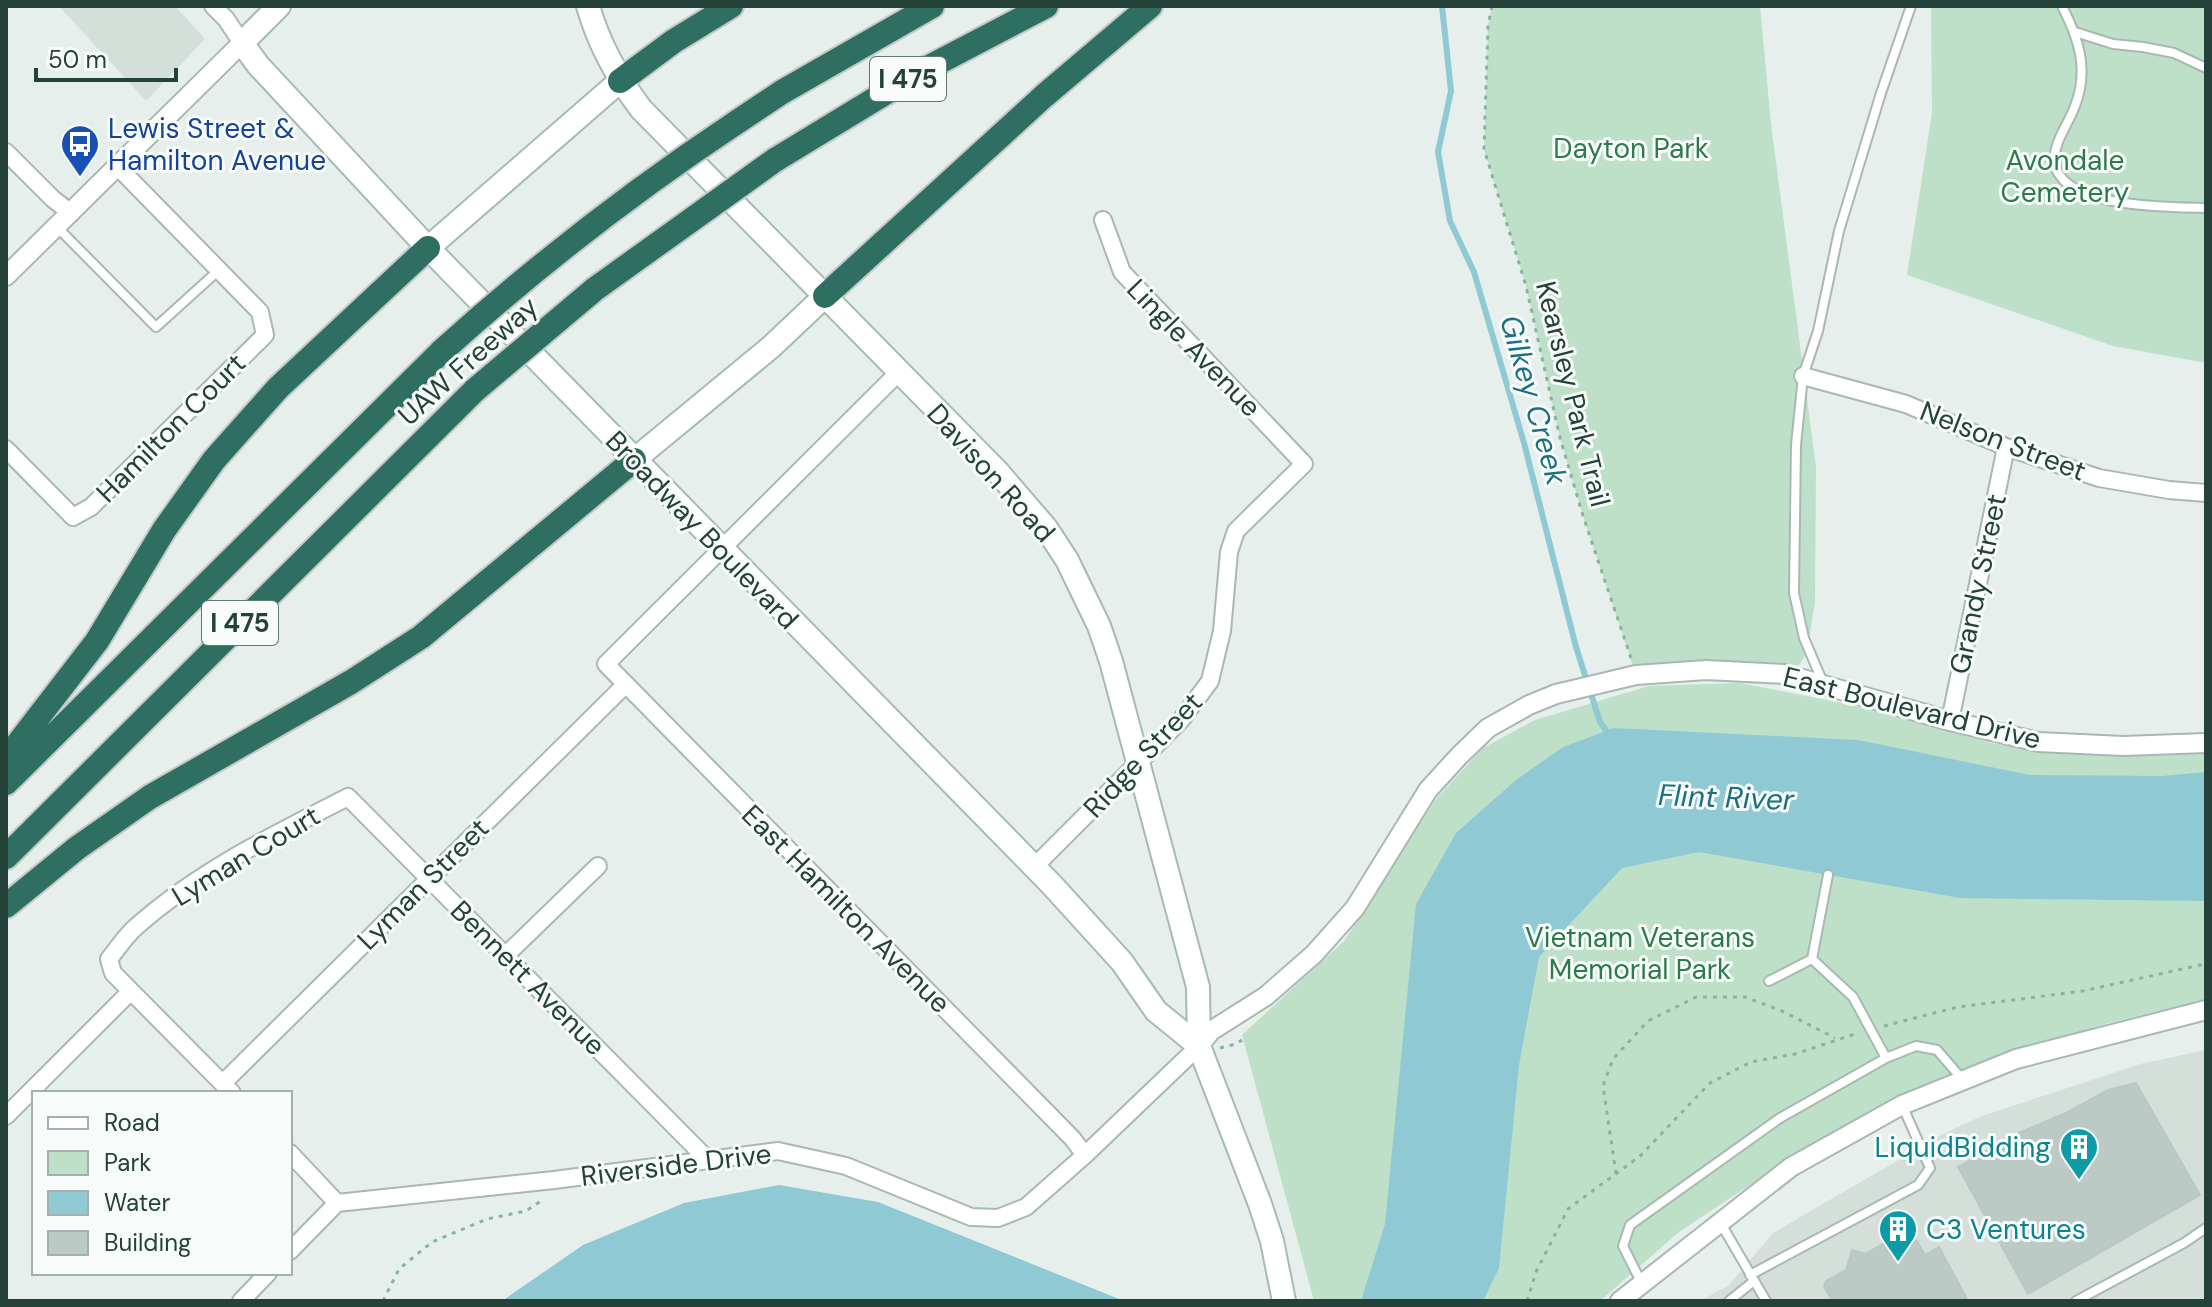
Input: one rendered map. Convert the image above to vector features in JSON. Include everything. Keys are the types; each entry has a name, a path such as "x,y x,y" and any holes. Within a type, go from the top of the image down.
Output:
{"highway":[{"path":"620,81 674,41 731,6"},
{"name":"UAW Freeway","path":"6,783 442,351 515,287 598,221 737,122 828,65 932,6"},
{"name":"UAW Freeway","path":"6,857 475,390 595,289 775,160 918,73 1046,6"},
{"path":"825,296 1044,96 1150,6"},
{"path":"6,759 97,641 164,530 214,460 278,388 428,248"},
{"path":"6,906 77,848 150,797 351,682 421,637 634,460"}],"main road":[{"path":"242,43 279,6"},
{"name":"Davison Road","path":"588,13 620,81 641,109 997,471 1046,528 1067,560 1099,626 1111,661 1198,987 1199,1046"},
{"name":"Broadway Boulevard","path":"242,43 258,65 428,248 1034,867 1114,953 1156,1011 1199,1046"},
{"path":"428,248 620,81"},
{"path":"634,460 771,347 825,296"},
{"path":"1199,1046 1268,1229 1284,1301"}],"street":[{"name":"Broadway Boulevard","path":"213,6 242,43"},
{"path":"6,276 242,43"},
{"path":"6,152 71,213"},
{"path":"117,166 220,270"},
{"name":"Lingle Avenue","path":"1103,220 1122,272 1304,464"},
{"name":"Hamilton Court","path":"6,449 73,517 91,507 265,335 260,312 220,270"},
{"path":"722,551 899,372"},
{"name":"Nelson Street","path":"1803,376 1906,404 2006,447 2099,478 2206,493"},
{"name":"Grandy Street","path":"1950,721 2006,447"},
{"name":"Ridge Street","path":"1034,867 1138,766 1181,720 1210,681 1222,631 1229,552 1236,531 1304,464"},
{"name":"East Hamilton Avenue","path":"722,551 606,664 1072,1138 1085,1155"},
{"name":"East Boulevard Drive","path":"1199,1046 1211,1031 1266,996 1314,954 1355,908 1428,790 1459,756 1488,728 1556,694 1636,675 1706,670 1785,674 1950,721 2038,742 2123,746 2206,743"},
{"name":"Lyman Street","path":"228,1088 428,879 625,685"},
{"name":"Bennett Avenue","path":"348,797 707,1159"},
{"name":"Lyman Court","path":"130,992 113,973 109,959 135,927 196,880 271,836 348,797"},
{"path":"506,955 598,866"},
{"path":"6,1116 130,992 228,1088"},
{"path":"1620,1301 1791,1167 1902,1105 2016,1059 2206,1010"},
{"name":"Riverside Drive","path":"337,1203 554,1180 778,1151 846,1166 971,1217 998,1218 1026,1207 1199,1046"},
{"path":"292,1155 337,1203 292,1249"},
{"path":"241,1301 266,1275"}],"lane":[{"path":"1825,686 1804,638 1794,593 1796,445 1803,376 1818,331 1839,231 1911,6"},
{"path":"2062,6 2082,55 2082,80 2077,103 2057,146 2054,158 2057,172 2067,183 2101,199 2127,205 2206,208"},
{"path":"2075,32 2113,44 2174,53 2206,68"},
{"path":"56,227 156,327 220,270"},
{"path":"1812,959 1828,875"},
{"path":"1769,981 1812,959"},
{"path":"1812,959 1853,997 1886,1058"},
{"path":"1641,1282 1623,1246 1630,1225 1780,1118 1886,1058 1916,1046 1937,1050 1964,1080"},
{"path":"1729,1301 1752,1278 1918,1185 1930,1168 1902,1105"},
{"path":"1720,1222 1766,1301"},
{"path":"2076,1301 2206,1228"}],"path":[{"name":"Kearsley Park Trail","path":"1492,6 1488,26 1484,149 1526,286 1560,438 1636,675"},
{"path":"1616,1174 1603,1086 1613,1059 1648,1021 1696,997 1745,997 1782,1011 1835,1038"},
{"path":"383,1301 399,1269 432,1242 487,1219 526,1211 552,1191 554,1180"}],"shaded area":[{"path":"59,6 175,6 205,39 146,101"},
{"path":"2206,1050 2206,1301 1700,1301 1728,1286 1773,1233 1945,1133 1982,1116 2140,1064"}],"green space":[{"name":"Dayton Park","path":"1492,6 1760,6 1771,124 1816,467 1815,601 1807,652 1800,664 1785,674 1636,675 1560,438 1526,286 1484,149 1488,26"},
{"name":"Avondale Cemetery","path":"1931,6 2206,6 2206,363 2113,346 1907,275 1932,113"},
{"name":"Vietnam Veterans Memorial Park","path":"1739,683 1854,705 1992,743 2069,753 2206,743 2206,999 2109,1023 2056,1040 1791,1158 1679,1232 1600,1301 1314,1301 1242,1035 1344,941 1436,799 1483,748 1535,720 1649,686"}],"water":[{"name":"Flint River","path":"1614,728 1858,740 2030,775 2162,776 2206,772 2206,901 1960,898 1699,852 1622,868 1539,957 1519,1065 1499,1268 1483,1301 1361,1301 1385,1224 1416,904 1456,833 1516,780 1563,747"},
{"path":"779,1185 878,1202 1124,1301 502,1301 583,1245 684,1203"}],"building":[{"name":"LiquidBidding","path":"2136,1083 2200,1195 2028,1294 1958,1167 2108,1090"},
{"name":"C3 Ventures","path":"1910,1229 1925,1255 1939,1247 1968,1301 1832,1301 1824,1286 1826,1281 1846,1270 1852,1250 1865,1254"}],"waterway":[{"name":"Gilkey Creek","path":"1442,6 1451,91 1438,152 1450,221 1474,272 1524,443 1576,647 1600,722 1611,737"}],"place":[{"name":"Lewis Street & Hamilton Avenue","path":"80,178"},
{"name":"LiquidBidding","path":"2079,1181"},
{"name":"C3 Ventures","path":"1898,1263"}]}
